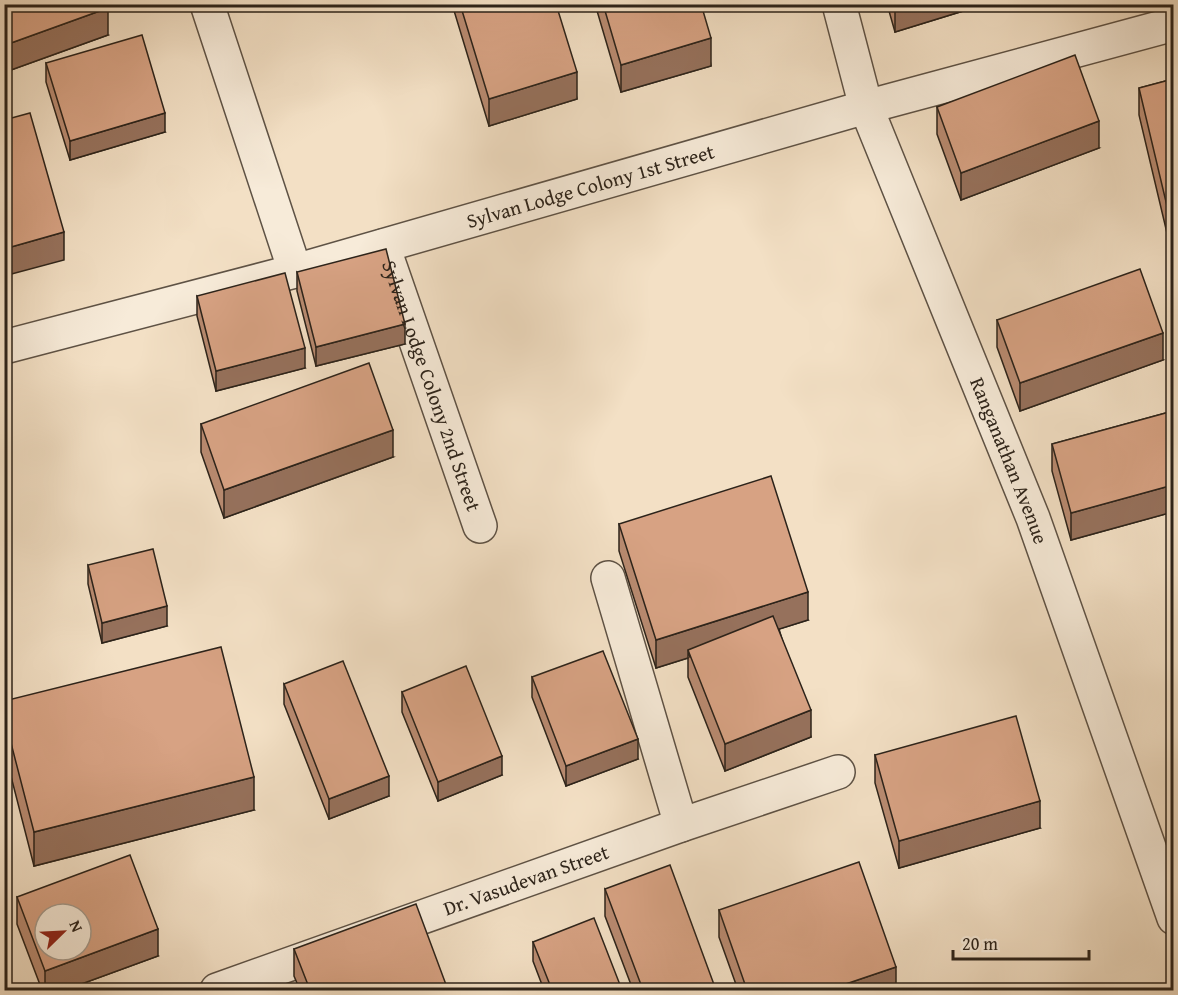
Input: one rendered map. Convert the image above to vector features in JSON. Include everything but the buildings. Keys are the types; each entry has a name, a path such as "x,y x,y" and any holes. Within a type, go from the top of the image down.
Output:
{"street":[{"path":"207,4 295,271"},
{"name":"Ranganathan Avenue","path":"839,4 866,107 1033,518 1173,918"},
{"name":"Sylvan Lodge Colony 1st Street","path":"4,347 295,271 866,107 1173,24"},
{"name":"Sylvan Lodge Colony 2nd Street","path":"383,246 480,526"},
{"path":"608,578 681,825"},
{"name":"Dr. Vasudevan Street","path":"217,990 681,825 838,772"}]}
